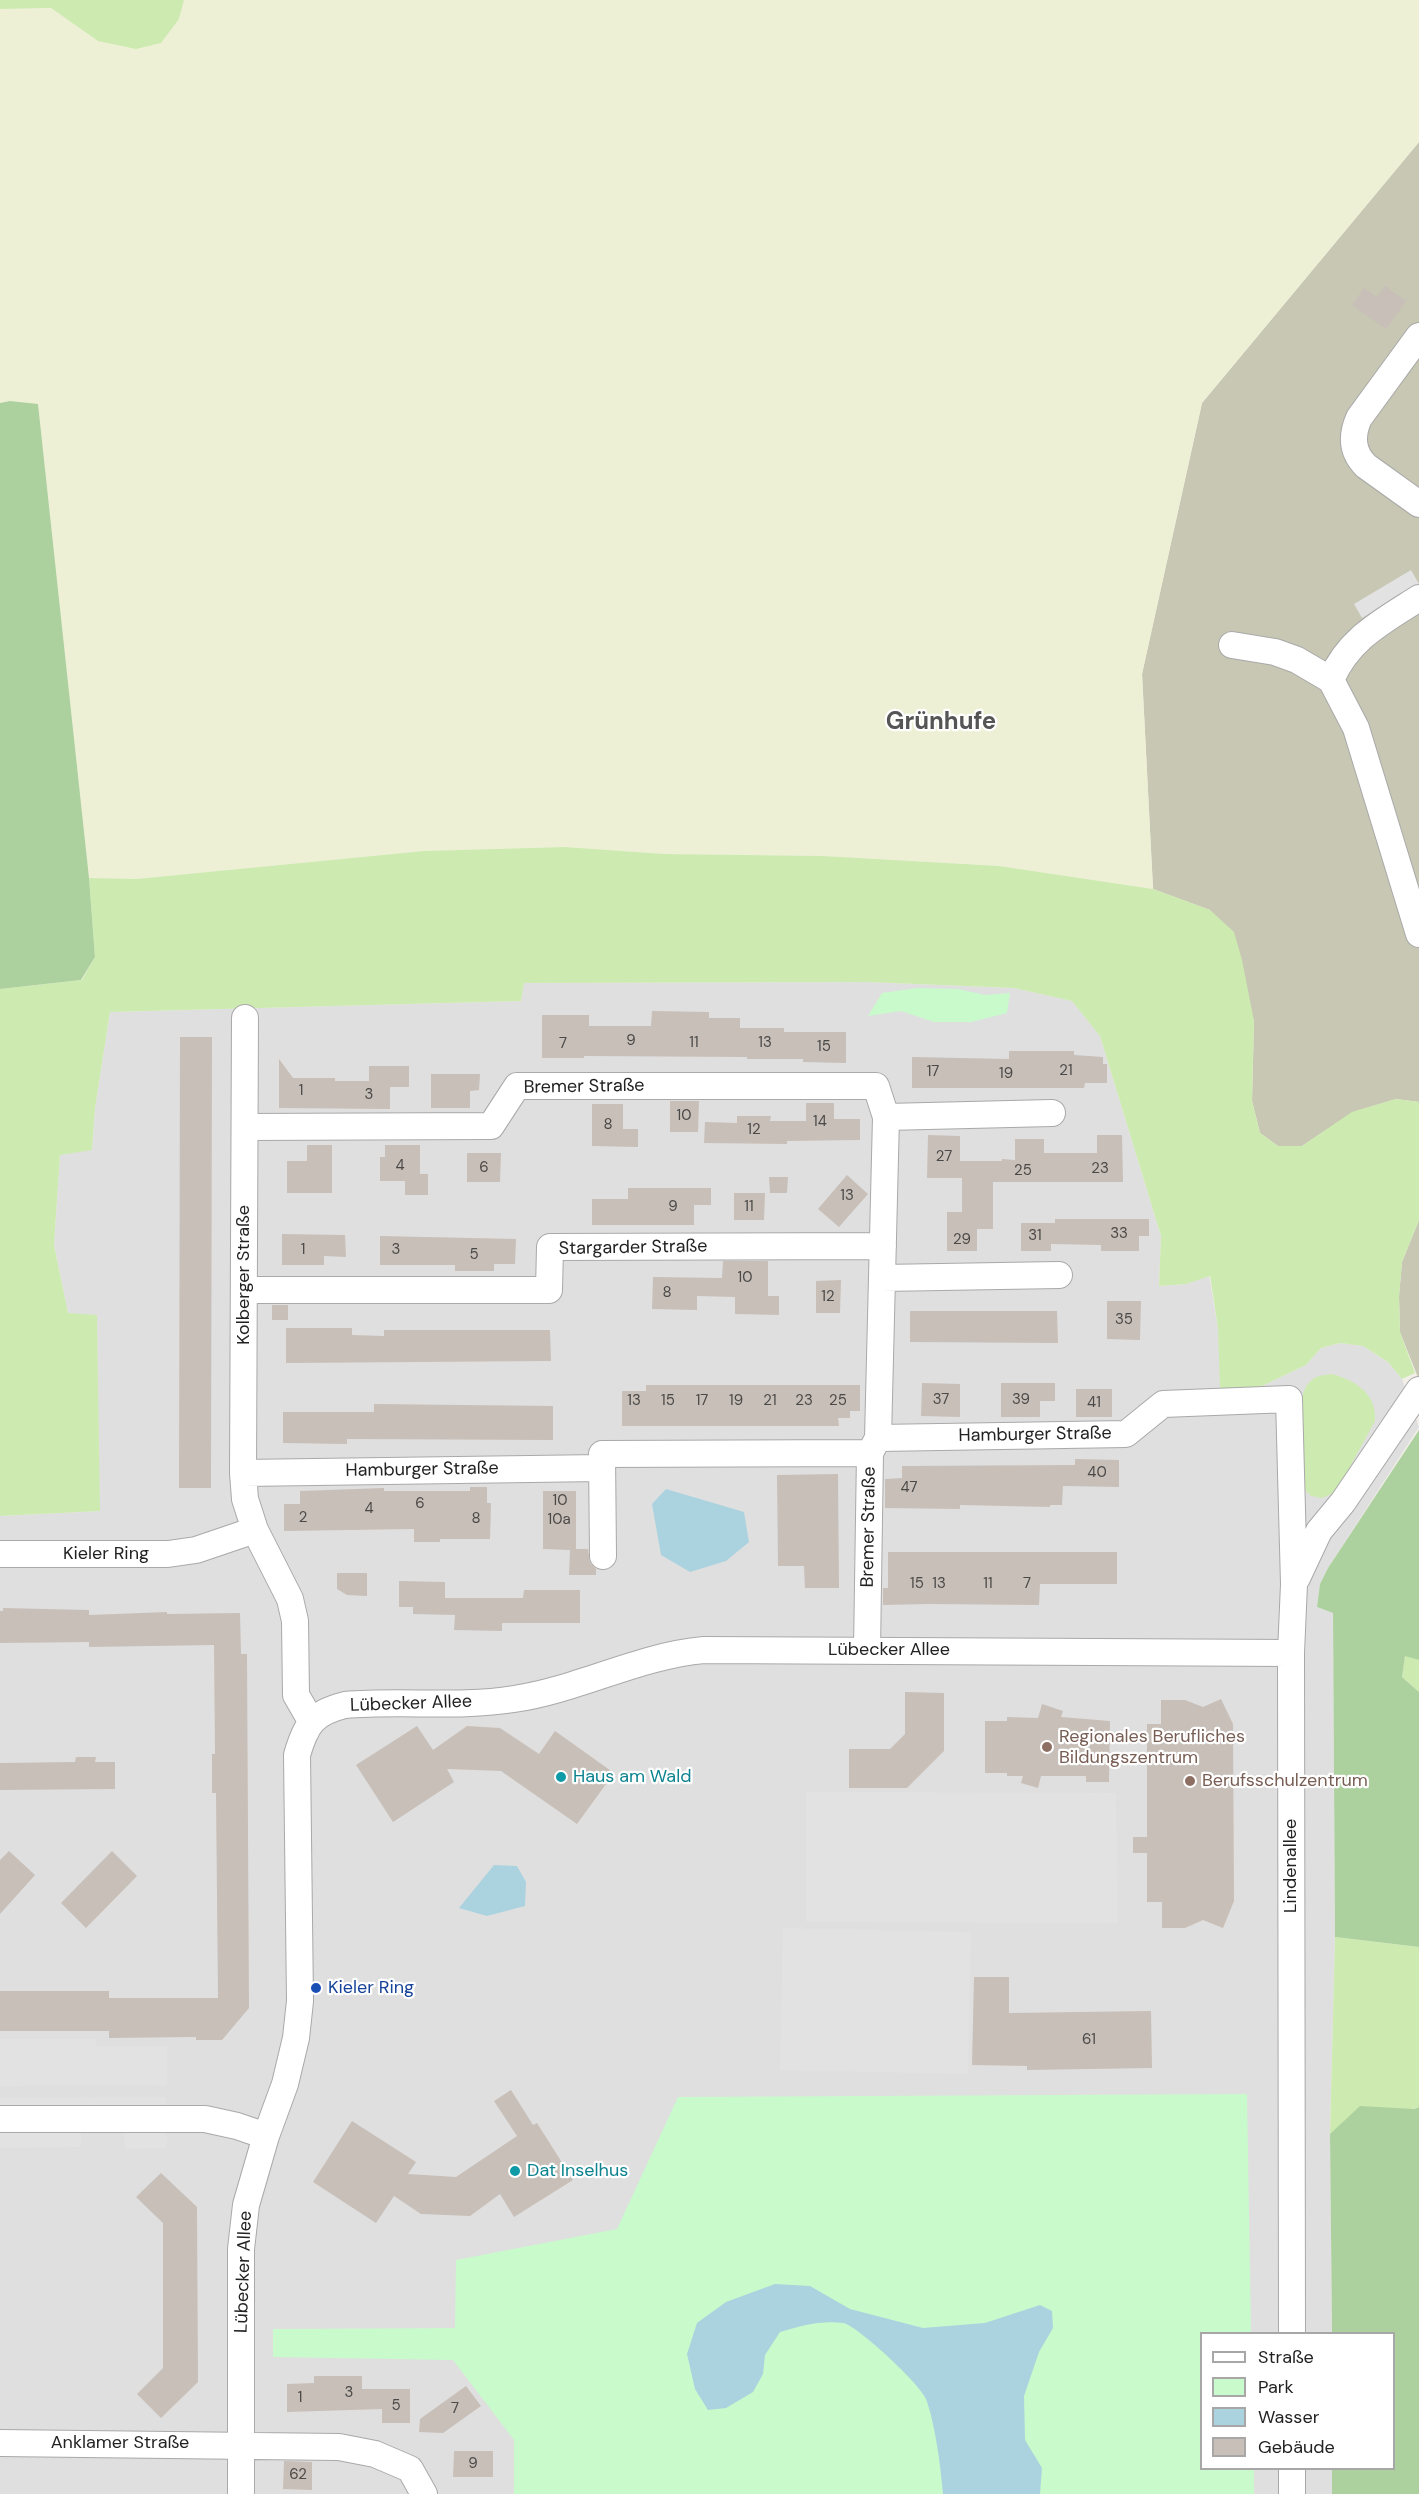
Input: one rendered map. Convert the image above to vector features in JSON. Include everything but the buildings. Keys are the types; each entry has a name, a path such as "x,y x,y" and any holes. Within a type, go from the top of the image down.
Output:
{"street":[{"path":"1419,336 1359,418 1354,430 1353,443 1360,460 1366,466 1419,504"},
{"path":"1331,680 1346,652 1369,629 1419,598"},
{"path":"1232,645 1275,652 1297,660 1331,680 1356,728 1419,934"},
{"name":"Kolberger Straße","path":"245,1018 243,1473 245,1499 255,1530"},
{"name":"Bremer Straße","path":"244,1127 491,1126 517,1086 876,1086 886,1117 867,1650"},
{"path":"886,1117 1052,1113"},
{"name":"Stargarder Straße","path":"244,1290 549,1290 550,1248 883,1246"},
{"path":"882,1278 1059,1275"},
{"path":"1294,1584 1319,1531 1419,1390"},
{"name":"Hamburger Straße","path":"243,1473 601,1468 602,1454 1126,1434 1163,1404 1289,1399"},
{"name":"Lindenallee","path":"1289,1399 1294,1584 1291,1653 1292,2332"},
{"path":"601,1468 603,1557"},
{"path":"255,1530 290,1599 295,1621 296,1695 311,1721"},
{"name":"Kieler Ring","path":"0,1554 168,1554 196,1550 255,1530"},
{"name":"Lübecker Allee","path":"241,2494 241,2249 246,2205 266,2136 285,2084 296,2038 300,2001 297,1755 303,1735 311,1721 327,1709 345,1705 512,1700 550,1692 634,1663 674,1653 704,1650 1291,1653"},
{"path":"0,2119 205,2119 237,2126 266,2136"},
{"name":"Anklamer Straße","path":"0,2443 339,2447 375,2454 410,2469 424,2494"},
{"path":"1292,2470 1292,2494"}],"shaded area":[{"path":"184,0 1419,0 1419,142 1202,403 1142,674 1153,889 999,866 823,856 664,854 565,847 424,851 136,879 89,878 38,404 0,403 0,9 51,8 98,41 179,19"},
{"path":"1419,142 1419,1102 1396,1099 1353,1112 1302,1146 1278,1146 1260,1133 1252,1101 1254,1021 1210,910 1153,889 1142,674 1202,403"},
{"path":"1411,570 1419,584 1362,618 1354,604"},
{"path":"867,982 1014,988 1073,1001 1100,1036 1161,1236 1159,1286 1186,1284 1209,1275 1218,1328 1258,1388 1306,1365 1321,1348 1340,1343 1363,1346 1388,1362 1402,1379 1419,1427 1328,1568 1320,1584 1317,1607 1333,1613 1335,1937 1330,2134 1332,2332 1200,2332 1200,2470 1332,2470 1332,2494 0,2494 0,1516 99,1511 97,1316 68,1313 54,1245 60,1154 92,1149 95,1108 110,1012 521,1001 524,983"},
{"path":"1419,1220 1419,1380 1400,1332 1399,1296 1402,1262"},
{"path":"806,1792 1116,1793 1118,1923 806,1922"},
{"path":"783,1928 971,1932 968,2074 780,2070"},
{"path":"0,2039 96,2039 96,2046 167,2046 167,2085 0,2086"},
{"path":"166,2097 167,2148 125,2149 124,2132 81,2133 81,2147 0,2148 0,2098"}],"green space":[{"path":"0,0 184,0 179,19 161,43 136,49 98,41 51,8 0,9"},
{"path":"10,401 38,404 89,878 95,957 81,980 0,989 0,403"},
{"path":"565,847 664,854 823,856 999,866 1153,889 1210,910 1234,932 1242,960 1254,1021 1252,1101 1260,1133 1278,1146 1302,1146 1352,1112 1396,1099 1419,1102 1419,1220 1402,1262 1399,1296 1400,1332 1415,1373 1402,1379 1388,1362 1363,1346 1340,1343 1321,1348 1306,1365 1258,1388 1220,1389 1218,1328 1210,1276 1186,1284 1159,1286 1161,1236 1100,1036 1072,1001 1014,988 867,982 524,983 521,1001 110,1012 95,1108 92,1150 60,1155 54,1245 68,1313 97,1315 100,1511 0,1516 0,989 82,980 95,957 89,878 136,879 424,851"},
{"path":"917,988 958,989 985,995 1010,993 1007,1013 971,1022 934,1022 901,1011 868,1016 882,993"},
{"path":"1332,1374 1349,1380 1363,1390 1372,1403 1375,1421 1336,1492 1322,1498 1311,1496 1304,1489 1300,1435 1301,1406 1303,1394 1309,1382 1318,1376"},
{"path":"1419,1430 1419,1660 1405,1656 1402,1677 1419,1692 1419,1947 1335,1937 1333,1613 1317,1607 1320,1584 1328,1568"},
{"path":"1405,1655 1419,1660 1419,1692 1402,1677"},
{"path":"1335,1937 1419,1947 1419,2107 1330,2134"},
{"path":"1247,2094 1251,2332 1200,2332 1200,2470 1254,2470 1254,2494 514,2494 514,2440 453,2360 273,2357 273,2329 455,2328 456,2260 617,2229 678,2097"},
{"path":"1360,2106 1414,2109 1419,2107 1419,2494 1332,2494 1332,2470 1395,2470 1395,2332 1332,2332 1330,2134"}],"water":[{"path":"666,1489 744,1512 749,1542 726,1561 690,1572 661,1555 652,1504"},
{"path":"494,1865 517,1866 526,1882 525,1906 487,1916 459,1908"},
{"path":"775,2284 810,2286 850,2309 923,2328 985,2323 1040,2305 1052,2311 1053,2328 1039,2352 1024,2396 1025,2440 1042,2468 1040,2494 943,2494 935,2433 922,2392 888,2356 843,2323 819,2323 780,2332 765,2355 763,2374 753,2392 726,2408 708,2410 695,2389 687,2354 697,2323 726,2302"}],"place":[{"name":"Regionales Berufliches Bildungszentrum","path":"1047,1747"},
{"name":"Haus am Wald","path":"561,1777"},
{"name":"Berufsschulzentrum","path":"1190,1781"},
{"name":"Kieler Ring","path":"316,1988"},
{"name":"Dat Inselhus","path":"515,2171"}],"district":[{"name":"Grünhufe","path":"941,723"}]}
